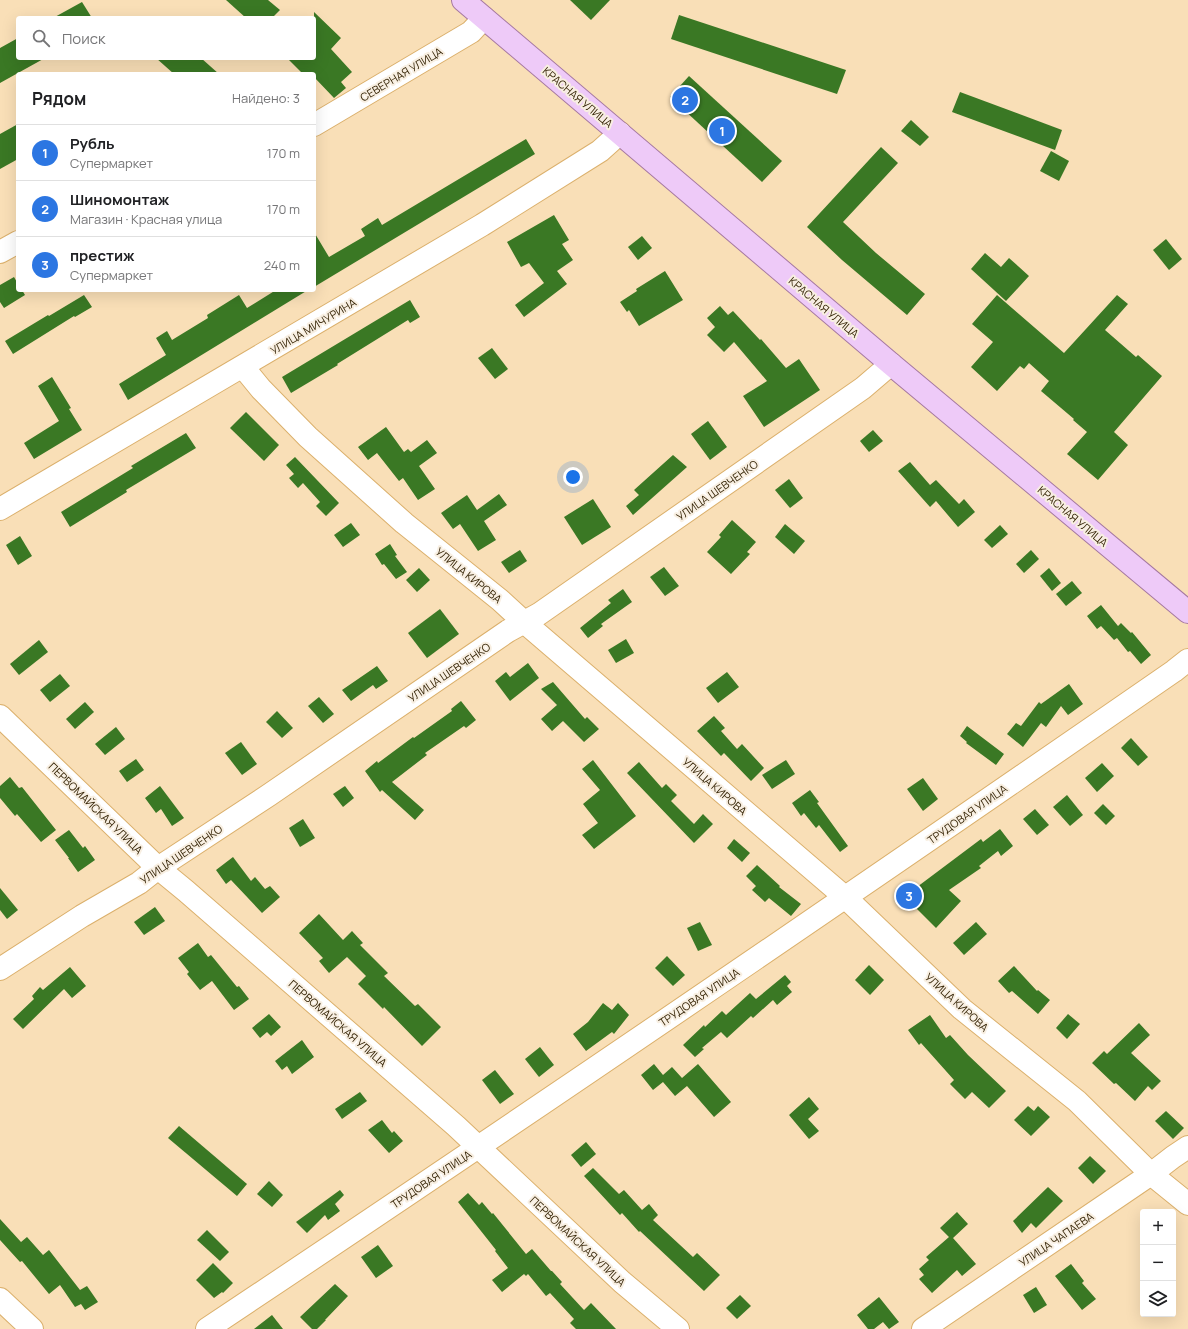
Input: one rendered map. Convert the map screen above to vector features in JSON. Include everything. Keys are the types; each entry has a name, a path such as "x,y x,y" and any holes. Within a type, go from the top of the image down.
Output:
{"main road":[{"name":"КРАСНАЯ УЛИЦА","path":"463,0 891,364 1188,612"}],"street":[{"name":"СЕВЕРНАЯ УЛИЦА","path":"316,124 472,32 484,18"},
{"name":"УЛИЦА МИЧУРИНА","path":"0,509 482,225 600,151 620,133"},
{"path":"0,252 16,243"},
{"name":"УЛИЦА ШЕВЧЕНКО","path":"0,970 82,916 140,883 158,868 269,795 508,631 552,605 857,392 891,364"},
{"name":"УЛИЦА КИРОВА","path":"243,367 261,389 308,437 404,523 500,600 846,898 962,1009 1077,1101 1151,1174 1188,1204"},
{"name":"ТРУДОВАЯ УЛИЦА","path":"206,1329 479,1148 846,898 1168,676 1188,660"},
{"name":"ПЕРВОМАЙСКАЯ УЛИЦА","path":"0,716 158,868 450,1121 622,1282 678,1329"},
{"name":"УЛИЦА ЧАПАЕВА","path":"923,1329 1151,1174 1188,1147"},
{"path":"0,1299 32,1329"}],"building":[{"path":"226,0 268,0 280,10 274,16 244,16"},
{"path":"570,0 610,0 591,20"},
{"path":"82,2 91,16 57,16"},
{"path":"314,12 341,38 331,49 352,72 341,82 346,88 334,98 316,79 316,72 301,72 289,60 316,60 316,16 314,16"},
{"path":"679,15 846,70 837,94 671,39"},
{"path":"16,39 16,60 41,60 20,72 16,72 16,74 0,83 0,48"},
{"path":"158,60 203,60 217,72 172,72"},
{"path":"689,76 782,161 762,182 670,97"},
{"path":"960,92 1062,130 1055,150 952,112"},
{"path":"911,120 929,137 920,146 901,131"},
{"path":"16,125 16,160 0,169 0,134"},
{"path":"526,139 535,154 316,286 316,235 329,257 365,236 361,229 378,218 382,225"},
{"path":"881,147 898,163 843,222 876,253 925,294 907,315 842,260 807,227"},
{"path":"1051,151 1069,161 1059,181 1040,171"},
{"path":"554,215 569,240 562,244 573,260 557,271 567,284 524,317 515,305 544,283 529,263 521,267 507,242"},
{"path":"642,236 652,248 638,260 628,247"},
{"path":"1166,239 1182,259 1169,270 1153,250"},
{"path":"985,253 1001,267 1009,258 1029,276 1006,301 971,269"},
{"path":"665,271 683,300 639,326 629,310 627,312 620,302 637,291 636,289"},
{"path":"14,277 16,280 16,292 23,292 25,295 4,308 0,302 0,285"},
{"path":"273,292 305,292 128,400 119,384 166,355 156,338 167,331 172,340 208,318 207,315 239,295 247,308"},
{"path":"84,295 92,307 75,317 74,316 13,354 5,341"},
{"path":"997,295 1064,353 1117,295 1128,304 1105,330 1136,357 1138,355 1162,376 1114,432 1128,445 1098,480 1067,454 1087,432 1041,391 1049,381 1029,363 1024,369 1020,366 997,391 971,367 993,342 972,324"},
{"path":"410,300 420,317 410,323 408,320 291,393 282,377"},
{"path":"720,306 728,315 733,311 760,340 761,339 786,368 799,359 820,390 764,427 743,396 767,381 734,342 724,352 707,335 715,327 707,318"},
{"path":"492,348 508,369 495,379 478,358"},
{"path":"52,377 71,408 69,409 82,430 34,459 24,443 59,421 38,386"},
{"path":"246,412 279,445 264,461 230,428"},
{"path":"708,421 727,447 710,460 691,434"},
{"path":"386,427 404,452 408,449 411,452 427,440 437,453 419,466 435,489 418,500 403,478 399,481 377,453 368,460 358,447"},
{"path":"873,430 883,441 869,452 860,441"},
{"path":"186,433 196,448 126,490 127,492 70,527 61,512 133,468 131,466"},
{"path":"673,455 687,467 633,515 626,506 639,495 634,490"},
{"path":"295,457 339,503 326,516 316,506 320,502 303,483 298,488 289,478 294,474 286,465"},
{"path":"910,462 930,485 936,480 959,504 964,499 975,512 958,527 936,501 930,507 898,471"},
{"path":"789,479 803,498 790,508 775,490"},
{"path":"499,494 507,505 484,521 496,540 478,551 460,524 453,529 441,513 467,495 477,510"},
{"path":"593,499 611,527 582,545 564,517"},
{"path":"732,520 756,542 747,552 750,554 731,574 707,552 721,537 719,535"},
{"path":"351,523 360,535 343,547 334,535"},
{"path":"785,524 805,541 794,554 775,537"},
{"path":"1000,525 1008,534 992,548 984,540"},
{"path":"20,536 32,556 18,565 6,545"},
{"path":"390,544 397,555 395,556 407,572 396,579 384,564 382,565 375,554"},
{"path":"520,550 527,561 509,573 501,562"},
{"path":"1031,550 1039,559 1024,573 1016,564"},
{"path":"664,567 679,586 665,596 650,577"},
{"path":"419,568 430,580 417,592 406,580"},
{"path":"1049,568 1061,583 1052,591 1040,576"},
{"path":"1072,581 1082,593 1066,606 1056,594"},
{"path":"623,589 632,602 601,624 603,626 588,638 580,628 611,603 608,600"},
{"path":"1101,605 1118,626 1121,623 1131,633 1132,632 1151,655 1141,664 1130,651 1128,652 1117,638 1114,640 1101,626 1097,629 1087,616"},
{"path":"440,609 459,634 427,658 408,633"},
{"path":"626,639 634,653 616,663 608,650"},
{"path":"39,640 48,652 19,675 10,664"},
{"path":"528,663 539,678 510,701 495,681 506,672 510,677"},
{"path":"377,666 388,681 376,689 373,685 351,701 342,690"},
{"path":"727,672 739,687 718,703 706,688"},
{"path":"60,674 70,686 50,702 40,690"},
{"path":"553,682 585,719 587,717 599,729 584,742 563,721 552,731 541,719 557,705 541,689"},
{"path":"1069,684 1083,704 1068,715 1061,706 1046,727 1041,723 1023,747 1007,734 1016,723 1021,726 1039,702 1041,704"},
{"path":"319,697 334,714 323,723 308,706"},
{"path":"461,701 476,720 466,728 464,726 425,753 427,755 392,782 424,810 415,820 382,790 380,792 365,771 377,761 378,763 452,711 451,709"},
{"path":"85,702 94,712 75,729 66,719"},
{"path":"277,711 293,728 282,738 266,722"},
{"path":"714,716 725,728 721,731 737,749 742,744 764,768 751,781 724,753 721,756 697,731"},
{"path":"967,726 1004,754 996,765 966,743 967,742 960,736"},
{"path":"116,727 125,739 105,755 95,744"},
{"path":"1131,738 1148,757 1138,766 1121,748"},
{"path":"241,742 257,764 242,775 225,753"},
{"path":"136,759 144,770 127,782 119,771"},
{"path":"593,760 636,816 594,849 582,835 598,823 583,804 600,790 582,769"},
{"path":"786,760 795,774 772,789 762,775"},
{"path":"639,762 662,788 666,784 677,795 671,801 694,824 703,814 713,824 694,843 627,773"},
{"path":"1102,763 1114,776 1097,792 1085,778"},
{"path":"10,777 19,788 22,787 56,830 41,842 17,814 15,816 0,798 0,786"},
{"path":"923,778 938,799 923,811 907,789"},
{"path":"160,786 184,818 172,826 161,809 156,813 145,798"},
{"path":"345,786 354,798 343,807 333,794"},
{"path":"810,790 819,802 817,803 848,846 840,852 819,825 816,828 804,813 801,816 792,803"},
{"path":"1067,795 1083,815 1070,826 1053,807"},
{"path":"1103,804 1115,816 1106,825 1094,813"},
{"path":"1035,809 1049,825 1037,835 1023,819"},
{"path":"303,819 315,838 300,847 289,828"},
{"path":"1000,829 1013,846 1001,856 998,851 979,866 981,868 949,890 961,901 936,928 912,904 908,907 898,896 914,883 917,887 981,839 983,842"},
{"path":"69,830 83,848 85,846 95,860 78,872 55,840"},
{"path":"734,839 750,853 742,862 727,848"},
{"path":"233,857 251,881 255,877 265,889 270,886 280,897 262,913 231,880 226,884 216,870"},
{"path":"757,865 780,886 779,887 801,904 791,916 769,898 765,902 752,890 756,886 746,876"},
{"path":"0,888 18,910 7,919 0,910"},
{"path":"155,907 165,921 144,935 134,922"},
{"path":"319,914 343,940 352,931 363,943 360,945 388,973 384,976 415,1006 418,1004 441,1027 422,1046 384,1007 383,1009 358,984 366,976 347,957 329,973 319,961 323,958 299,933"},
{"path":"700,922 712,945 698,951 687,928"},
{"path":"976,922 987,934 964,955 953,943"},
{"path":"198,943 208,957 211,955 237,987 239,986 249,999 234,1010 212,981 200,990 187,974 189,972 178,958"},
{"path":"667,956 685,975 673,986 655,968"},
{"path":"869,965 884,980 870,995 855,980"},
{"path":"1014,966 1037,991 1038,990 1050,1000 1038,1014 1012,991 1009,993 998,981"},
{"path":"70,967 86,986 72,998 64,989 23,1029 13,1019 34,999 32,996 40,987 43,990"},
{"path":"785,975 791,982 787,986 792,992 777,1005 773,1000 753,1018 751,1016 727,1038 721,1032 702,1048 704,1049 695,1057 683,1045 704,1025 705,1027 722,1011 726,1015 750,993 756,999"},
{"path":"603,1003 612,1010 618,1003 629,1015 614,1034 612,1032 586,1051 573,1034 588,1022"},
{"path":"269,1014 281,1027 271,1036 267,1032 260,1038 252,1028"},
{"path":"1068,1014 1080,1024 1067,1039 1056,1028"},
{"path":"930,1015 946,1038 950,1035 968,1055 1006,1091 989,1108 972,1092 965,1099 950,1084 954,1080 921,1043 919,1045 908,1030"},
{"path":"1139,1023 1150,1035 1131,1053 1161,1081 1152,1090 1148,1086 1135,1101 1092,1063 1104,1051 1107,1054"},
{"path":"302,1040 314,1057 292,1074 287,1066 282,1070 275,1061"},
{"path":"540,1047 554,1065 539,1077 525,1059"},
{"path":"654,1064 663,1075 672,1067 682,1078 698,1064 731,1102 714,1117 687,1086 675,1096 663,1082 653,1090 641,1075"},
{"path":"495,1070 514,1094 500,1104 482,1080"},
{"path":"360,1092 367,1101 342,1119 335,1109"},
{"path":"809,1097 819,1109 808,1119 819,1131 809,1139 789,1115"},
{"path":"1028,1106 1034,1111 1038,1106 1050,1117 1031,1136 1014,1120"},
{"path":"1166,1111 1184,1128 1173,1139 1155,1121"},
{"path":"382,1120 392,1133 394,1131 403,1141 389,1153 368,1130"},
{"path":"179,1126 247,1184 237,1196 168,1138"},
{"path":"586,1142 596,1154 581,1167 571,1155"},
{"path":"1090,1156 1106,1171 1093,1184 1078,1168"},
{"path":"593,1168 619,1194 624,1190 642,1210 649,1204 658,1215 653,1220 693,1257 697,1253 720,1275 704,1291 640,1231 639,1232 622,1213 620,1215 584,1176"},
{"path":"269,1181 283,1195 272,1207 257,1194"},
{"path":"1048,1187 1063,1201 1036,1228 1031,1223 1022,1233 1013,1221"},
{"path":"340,1190 344,1195 335,1204 340,1211 328,1220 325,1215 307,1233 296,1222"},
{"path":"468,1193 479,1205 482,1202 492,1214 493,1213 526,1254 532,1249 562,1282 560,1284 584,1310 591,1303 616,1329 576,1329 570,1323 574,1319 550,1293 546,1296 528,1274 526,1276 524,1274 502,1292 492,1280 508,1268 495,1251 496,1250 458,1202"},
{"path":"957,1212 968,1224 953,1238 976,1264 962,1276 957,1270 932,1293 919,1279 924,1275 919,1269 929,1260 926,1257 949,1237 940,1228"},
{"path":"0,1219 21,1242 27,1237 43,1255 49,1250 80,1290 87,1286 98,1302 85,1310 81,1304 75,1307 60,1285 49,1294 22,1261 20,1262 0,1240"},
{"path":"207,1230 229,1252 220,1261 197,1240"},
{"path":"378,1245 393,1266 376,1278 361,1257"},
{"path":"213,1263 233,1283 223,1293 222,1292 214,1298 196,1280"},
{"path":"1071,1264 1084,1281 1082,1283 1096,1299 1082,1310 1055,1276"},
{"path":"335,1284 348,1296 317,1329 312,1329 300,1317"},
{"path":"1036,1287 1047,1305 1034,1313 1023,1295"},
{"path":"740,1295 751,1306 737,1319 726,1308"},
{"path":"879,1297 899,1322 889,1329 883,1322 874,1329 868,1329 857,1315"},
{"path":"272,1315 283,1329 254,1329"}],"place":[{"name":"Шиномонтаж","path":"685,100"},
{"name":"Рубль","path":"722,131"},
{"name":"престиж","path":"909,896"}]}
